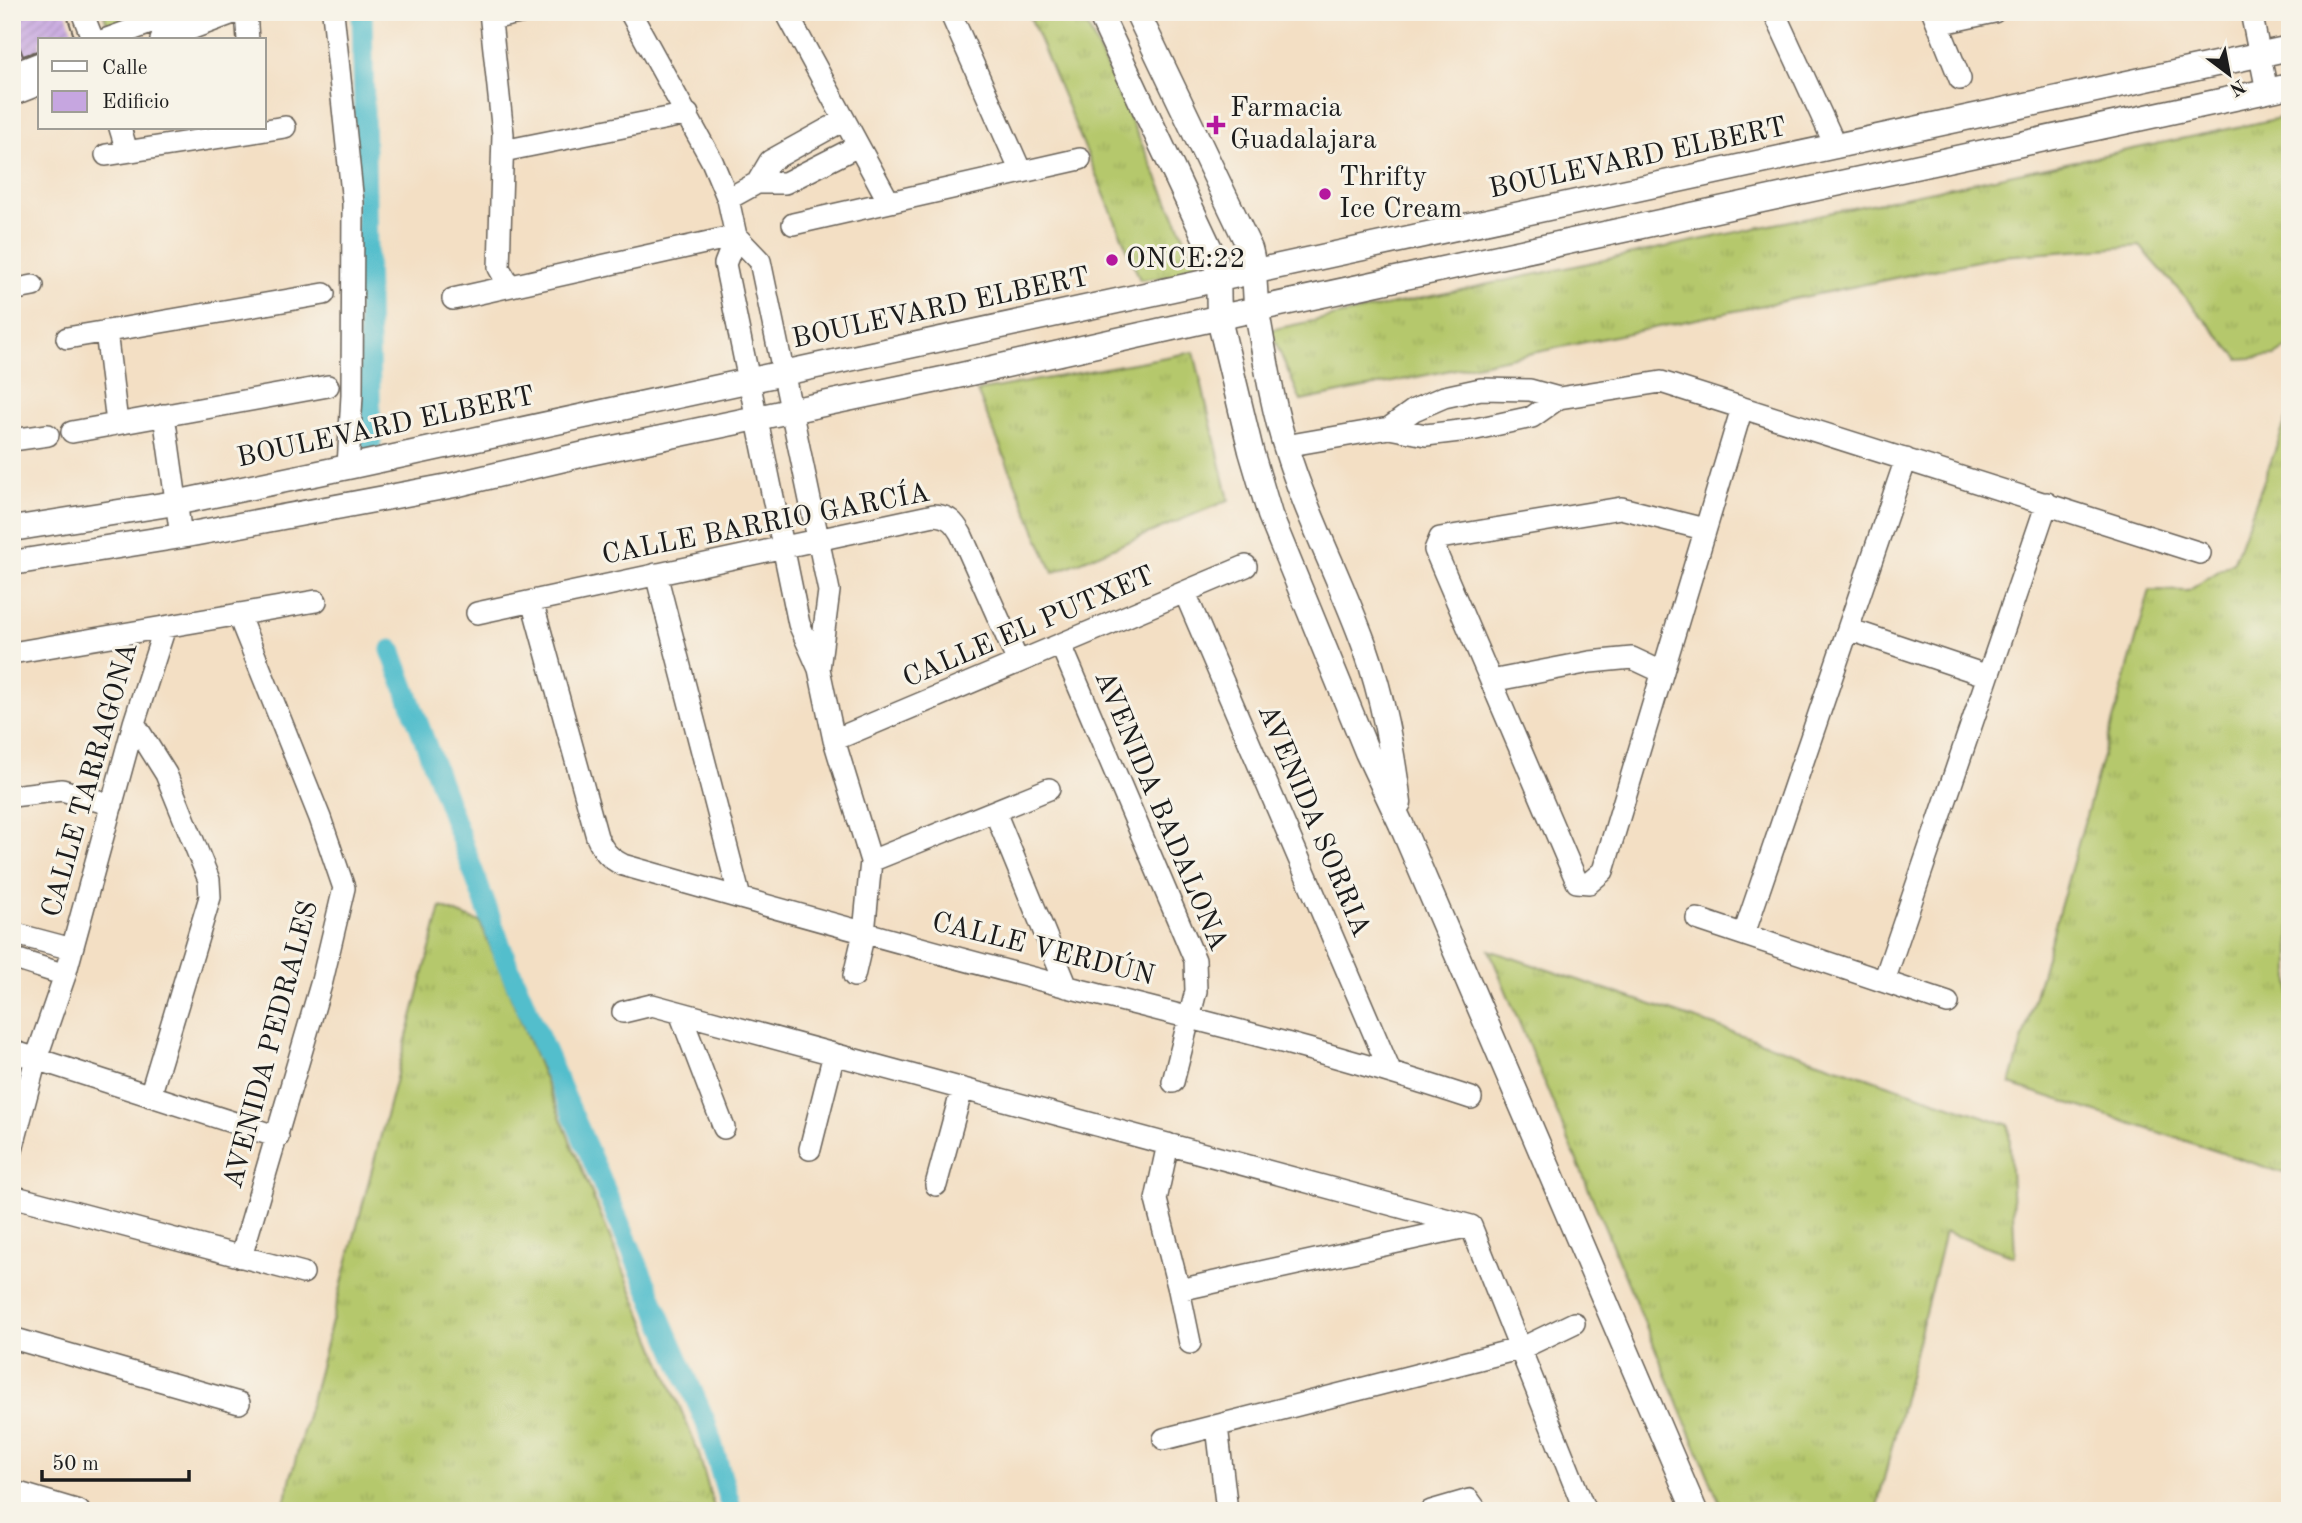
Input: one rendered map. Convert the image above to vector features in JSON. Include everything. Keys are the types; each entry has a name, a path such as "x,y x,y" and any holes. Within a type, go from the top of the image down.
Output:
{"street":[{"path":"82,12 92,38"},
{"path":"110,38 181,12"},
{"path":"166,38 236,12"},
{"path":"246,12 248,38"},
{"path":"333,12 353,203 352,395 348,467"},
{"path":"509,285 499,268 503,151 491,16 524,12"},
{"path":"630,12 712,161 728,199 736,236 760,261 829,591 819,669"},
{"path":"786,12 889,202"},
{"path":"950,12 1021,172"},
{"path":"1099,12 1213,255 1219,280 1219,319 1251,451 1270,515 1367,752 1401,824 1694,1511"},
{"path":"1138,12 1250,249 1255,273 1257,309 1285,446 1364,646 1380,694 1392,744 1401,824"},
{"path":"1774,12 1836,147 1841,183"},
{"path":"1960,79 1935,18 1994,12"},
{"path":"12,563 181,536 454,485 756,416 957,376 2278,88 2260,55 2251,12"},
{"name":"BOULEVARD ELBERT","path":"12,529 176,503 348,467 2290,48"},
{"path":"12,74 38,65"},
{"path":"12,94 38,85"},
{"path":"503,151 688,114"},
{"path":"757,183 770,161 844,120"},
{"path":"266,129 285,127"},
{"path":"121,130 127,151"},
{"path":"106,155 253,130"},
{"path":"728,199 757,183 785,183 858,146"},
{"path":"793,224 1080,159"},
{"path":"453,299 736,236"},
{"path":"736,236 725,264 799,624 819,669 834,740 872,861 864,933 854,976"},
{"path":"67,338 324,294"},
{"path":"106,331 117,424"},
{"path":"1389,428 1414,410 1444,397 1481,389 1530,390 1559,398 1661,382 2200,553"},
{"path":"72,432 328,386"},
{"path":"1285,446 1389,428 1426,435 1476,429 1532,417 1559,398"},
{"path":"1704,529 1621,508 1440,538 1434,551 1577,882 1589,883 1603,871 1742,408"},
{"path":"164,415 181,536"},
{"path":"12,440 48,435"},
{"path":"1744,934 1906,459"},
{"path":"1884,981 2047,503"},
{"name":"CALLE BARRIO GARCÍA","path":"477,612 934,515 950,519 961,534 1018,662"},
{"name":"CALLE EL PUTXET","path":"834,740 1246,566"},
{"path":"656,574 740,898"},
{"name":"AVENIDA SORRIA","path":"1185,593 1390,1071"},
{"path":"12,653 316,601"},
{"name":"CALLE VERDÚN","path":"532,601 597,837 604,852 623,865 864,933 1189,1016 1390,1071 1471,1098"},
{"name":"AVENIDA PEDRALES","path":"238,614 320,818 344,888 322,981 241,1258"},
{"name":"CALLE TARRAGONA","path":"12,1150 36,1059 65,975 134,723 165,627"},
{"path":"1848,629 1988,676"},
{"name":"AVENIDA BADALONA","path":"1060,645 1195,960 1196,991 1173,1082"},
{"path":"1490,681 1590,662 1632,658 1662,672"},
{"path":"134,723 166,774 209,880 210,897 150,1096"},
{"path":"1367,752 1375,757 1382,757 1388,753 1392,744"},
{"path":"872,861 1049,789"},
{"path":"12,796 62,790 112,805"},
{"path":"995,812 1067,987"},
{"path":"1698,919 1948,1003"},
{"path":"12,933 72,949"},
{"path":"12,958 65,975"},
{"path":"623,1012 652,1005 1471,1226"},
{"path":"680,1013 724,1128"},
{"path":"12,1051 278,1137"},
{"path":"810,1149 834,1054"},
{"path":"936,1185 962,1089"},
{"path":"1168,1144 1156,1200 1190,1343"},
{"path":"12,1196 303,1273"},
{"path":"1179,1290 1471,1226"},
{"path":"1471,1226 1585,1511"},
{"path":"1164,1439 1522,1348 1574,1323"},
{"path":"12,1338 239,1402"},
{"path":"1217,1426 1227,1511"},
{"path":"12,1491 79,1511"},
{"path":"1432,1511 1469,1500 1477,1511"}],"green space":[{"path":"103,12 157,12 109,29"},
{"path":"1028,12 1081,12 1201,273 1140,280"},
{"path":"2290,116 2290,346 2275,356 2239,359 2140,246 2001,256 1301,401 1270,330"},
{"path":"1194,352 1229,500 1053,573 977,391"},
{"path":"2290,410 2290,1175 2010,1084 2150,590 2188,591 2234,561"},
{"path":"441,907 480,922 698,1451 715,1511 282,1511"},
{"path":"1489,950 2009,1125 2015,1256 1945,1232 1876,1511 1723,1511"}],"building":[{"path":"12,12 66,12 74,38 38,38 38,51 23,56 12,27"}],"waterway":[{"path":"362,12 371,442"},
{"path":"391,650 506,960 706,1423 732,1511"}],"place":[{"name":"Farmacia Guadalajara","path":"1216,125"},
{"name":"Thrifty Ice Cream","path":"1325,194"},
{"name":"ONCE:22","path":"1112,260"}]}
